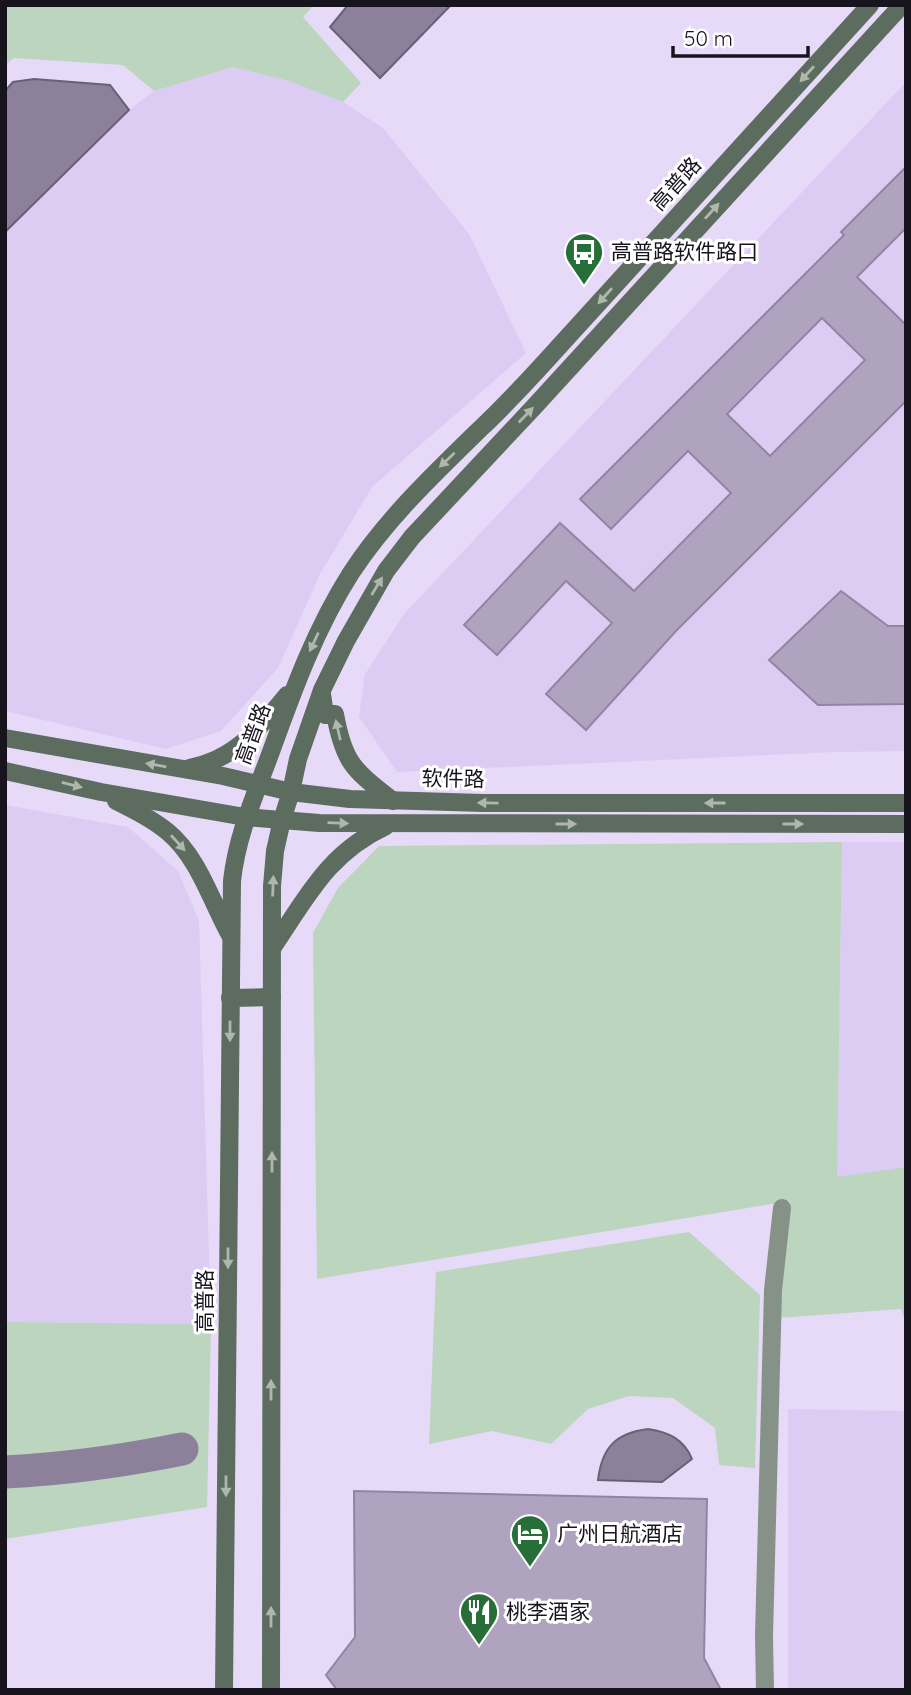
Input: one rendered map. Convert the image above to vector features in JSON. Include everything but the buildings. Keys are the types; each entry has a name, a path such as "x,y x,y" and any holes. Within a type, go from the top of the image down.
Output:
{"main road":[{"name":"高普路","path":"224,1690 232,881 235,852 246,817 295,684 334,602 353,571 401,508 422,484 508,402 870,5"},
{"path":"271,1688 272,886 275,851 282,820 298,759 322,690 365,606 386,571 412,537 902,5"},
{"path":"183,769 203,766 242,745 257,732 295,684"},
{"path":"322,690 324,715 335,714 342,745 350,763 393,801"},
{"name":"软件路","path":"5,738 183,769 291,792 393,801 906,803"},
{"path":"5,771 101,792 246,817 282,820 391,824 906,824"},
{"path":"101,792 153,820 183,848 200,874 231,937"},
{"path":"273,947 315,884 335,860 358,841 391,824"},
{"path":"230,998 272,997"}],"street":[{"path":"765,1690 773,1290 782,1208"}],"shaded area":[{"path":"348,5 451,5 380,78 330,27"},
{"path":"233,67 289,81 343,102 383,128 469,234 526,353 372,487 320,574 278,668 221,731 166,749 5,711 5,232 129,110 154,91"},
{"path":"34,79 110,85 129,110 5,232 5,91 13,82"},
{"path":"906,82 906,751 397,772 359,717 365,674 404,614"},
{"path":"5,805 128,827 178,871 199,921 211,1324 5,1322"},
{"path":"842,842 906,842 906,1167 837,1178"},
{"path":"788,1409 906,1411 906,1690 788,1690"},
{"path":"648,1429 662,1432 680,1442 692,1459 662,1482 598,1480 603,1459 612,1444 627,1434"}],"green space":[{"path":"5,5 314,5 303,17 361,83 343,102 289,81 233,67 154,91 123,65 14,58 5,65"},
{"path":"842,842 837,1177 906,1167 906,1323 901,1309 778,1318 790,1201 317,1279 313,933 338,888 379,846"},
{"path":"689,1232 760,1295 755,1468 719,1465 715,1428 673,1398 629,1396 588,1409 551,1444 492,1431 429,1444 436,1272"},
{"path":"5,1322 211,1324 207,1507 5,1539"}],"waterway":[{"path":"5,1472 94,1464 182,1449"}],"place":[{"name":"高普路软件路口","path":"584,286"},
{"name":"广州日航酒店","path":"530,1568"},
{"name":"桃李酒家","path":"479,1646"}]}
